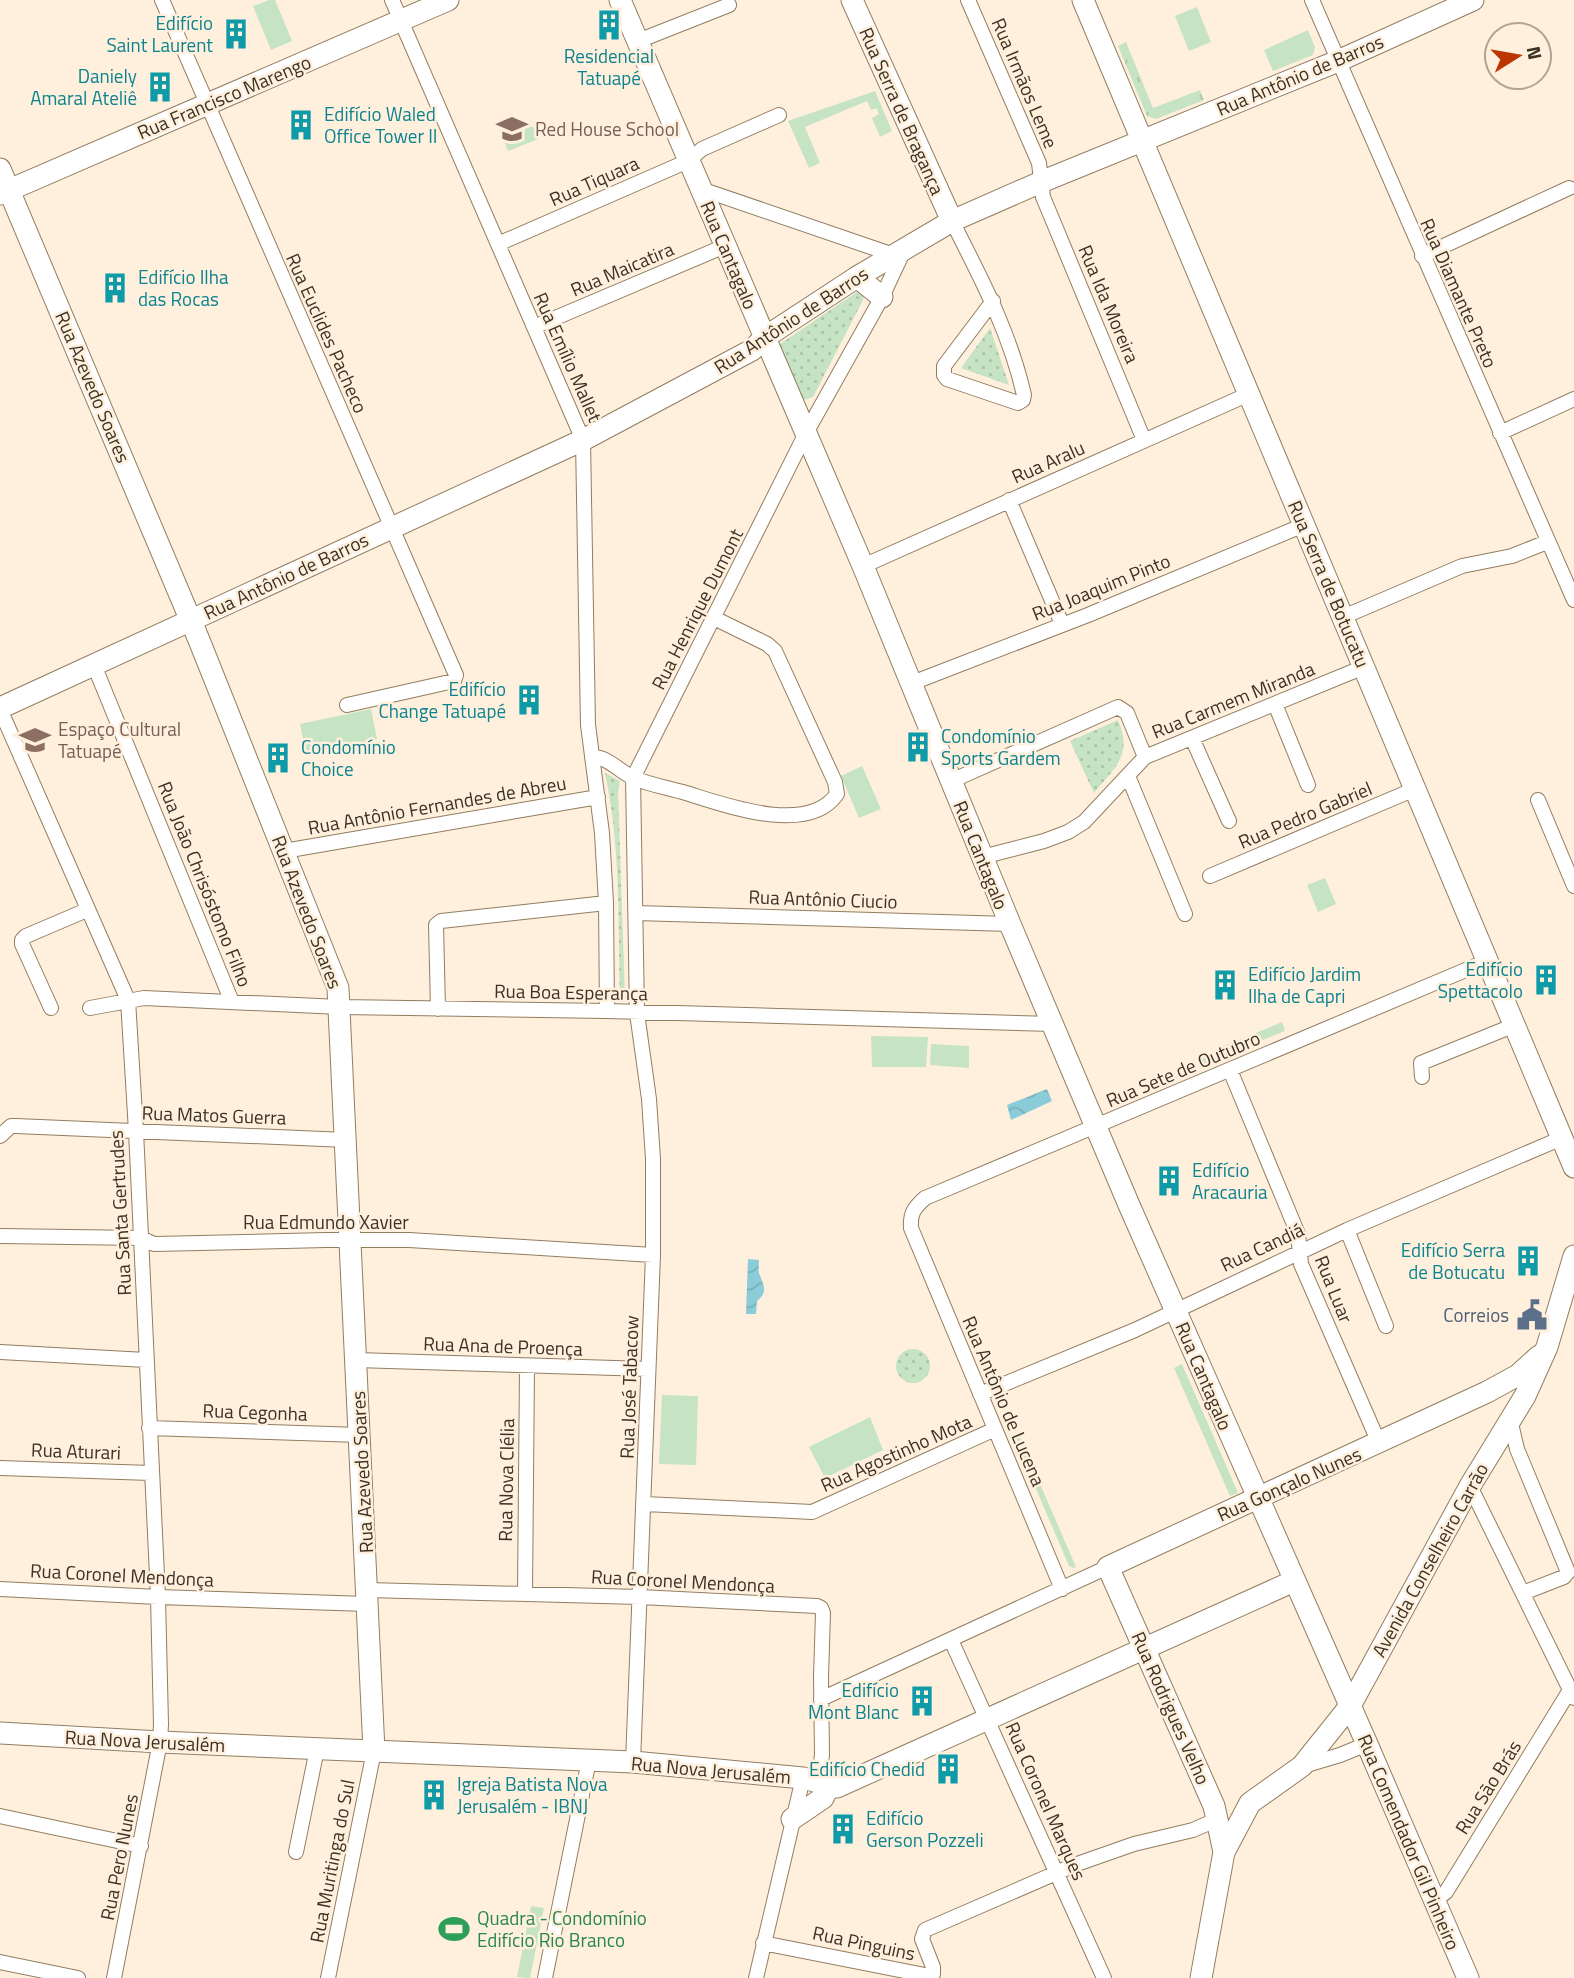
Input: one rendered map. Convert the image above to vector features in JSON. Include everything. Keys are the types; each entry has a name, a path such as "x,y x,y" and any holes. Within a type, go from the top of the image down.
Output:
{"street":[{"name":"Rua Euclides Pacheco","path":"162,0 456,675 454,681 347,705"},
{"name":"Rua Emílio Mallet","path":"392,0 583,440 588,725 597,797"},
{"name":"Rua Francisco Marengo","path":"4,192 448,0"},
{"name":"Rua Cantagalo","path":"620,0 863,566 1052,1024 1350,1706"},
{"name":"Rua Serra de Bragança","path":"852,0 952,221"},
{"name":"Rua Irmãos Leme","path":"968,0 1039,163 1041,182"},
{"name":"Rua Serra de Botucatu","path":"1083,0 1574,1167"},
{"name":"Rua Diamante Preto","path":"1312,0 1574,600"},
{"name":"Rua Antônio de Barros","path":"0,708 583,440 752,350 764,338 857,277 952,221 1338,61 1473,0"},
{"path":"638,41 729,5"},
{"name":"Rua Tiquara","path":"498,244 688,161 702,149 779,115"},
{"name":"Rua Azevedo Soares","path":"0,169 4,192 191,620 338,988 374,1751"},
{"name":"Rua Ida Moreira","path":"1041,182 1043,197 1144,440"},
{"path":"701,188 900,252"},
{"path":"1422,256 1569,188"},
{"path":"952,221 993,301 1021,382 1024,395 1021,403 1013,403 947,379 944,375 944,366 993,301"},
{"name":"Rua Maicatira","path":"534,327 724,246"},
{"name":"Rua Henrique Dumont","path":"637,1013 633,778 806,433 882,297 900,252"},
{"path":"857,277 882,297"},
{"name":"Rua Aralu","path":"863,566 1249,394"},
{"path":"1500,433 1574,399"},
{"path":"1009,500 1062,624"},
{"name":"Rua Joaquim Pinto","path":"912,683 1304,525"},
{"path":"1343,617 1462,566 1513,555 1547,542"},
{"path":"592,757 599,757 633,778 765,814 791,815 817,811 829,805 837,794 835,782 775,652 767,644 715,618"},
{"name":"Rua João Chrisóstomo Filho","path":"94,664 232,1002"},
{"name":"Rua Carmem Miranda","path":"982,857 1068,832 1084,822 1145,757 1364,667"},
{"path":"1275,704 1308,785"},
{"path":"951,781 1118,707 1127,713 1145,757"},
{"name":"Rua Santa Gertrudes","path":"0,708 128,1000 158,1597 160,1742"},
{"path":"1192,738 1229,821"},
{"path":"1128,776 1185,914"},
{"name":"Rua Pedro Gabriel","path":"1210,876 1415,789"},
{"path":"597,797 603,833 607,1011"},
{"name":"Rua Antônio Fernandes de Abreu","path":"284,851 597,797"},
{"path":"1538,800 1574,886"},
{"path":"438,1009 436,925 440,921 606,904"},
{"path":"51,1008 22,940 87,910"},
{"name":"Rua Antônio Ciucio","path":"636,913 1010,924"},
{"name":"Rua Sete de Outubro","path":"911,1228 911,1216 915,1207 925,1198 1487,961"},
{"name":"Rua Boa Esperança","path":"90,1008 144,998 340,1007 607,1011 1052,1024"},
{"name":"Rua José Tabacow","path":"633,1762 653,1255 653,1159 649,1099 637,1013"},
{"path":"1422,1077 1421,1063 1515,1026"},
{"name":"Rua Luar","path":"1230,1070 1298,1234 1301,1264 1379,1443"},
{"name":"Rua Matos Guerra","path":"0,1136 11,1126 346,1140"},
{"name":"Rua Candiá","path":"980,1394 1135,1330 1300,1251 1562,1138"},
{"name":"Rua Antônio de Lucena","path":"911,1228 1062,1589"},
{"path":"1347,1230 1386,1326"},
{"name":"Rua Edmundo Xavier","path":"0,1236 141,1238 154,1244 408,1240 653,1255"},
{"name":"Avenida Conselheiro Carrão","path":"1201,1978 1224,1852 1250,1803 1302,1766 1350,1706 1470,1486 1525,1396 1547,1347 1574,1256"},
{"name":"Avenida Conselheiro Carrão","path":"1487,1392 1518,1375 1547,1347"},
{"path":"0,1352 146,1360"},
{"name":"Rua Ana de Proença","path":"356,1360 648,1370"},
{"name":"Rua Nova Clélia","path":"524,1594 527,1366"},
{"path":"1487,1392 1503,1401 1517,1450 1568,1572 1564,1577 1522,1593"},
{"name":"Rua Gonçalo Nunes","path":"821,1699 1062,1589 1104,1573 1257,1497 1487,1392"},
{"name":"Rua Cegonha","path":"149,1428 360,1435"},
{"name":"Rua Agostinho Mota","path":"645,1503 812,1511 995,1429"},
{"name":"Rua Aturari","path":"0,1468 151,1473"},
{"path":"1470,1486 1572,1694"},
{"name":"Rua Rodrigues Velho","path":"1104,1573 1143,1647 1216,1812 1224,1852"},
{"name":"Rua Nova Jerusalém","path":"0,1733 633,1762 842,1785 1294,1581"},
{"name":"Rua Coronel Mendonça","path":"0,1589 158,1597 524,1594 640,1597 821,1608 822,1755 817,1783"},
{"name":"Rua Coronel Marques","path":"951,1640 1104,1978"},
{"name":"Rua São Brás","path":"1434,1901 1446,1892 1572,1694"},
{"name":"Rua Comendador Gil Pinheiro","path":"1350,1706 1468,1978"},
{"name":"Rua Pero Nunes","path":"114,1978 160,1742"},
{"name":"Avenida Conselheiro Carrão","path":"1302,1766 1367,1745"},
{"path":"296,1852 317,1749"},
{"name":"Rua Muritinga do Sul","path":"328,1978 374,1751"},
{"path":"545,1978 589,1760"},
{"path":"756,1978 792,1819 823,1798 817,1783"},
{"path":"1057,1872 1121,1848 1193,1830 1216,1812 1250,1803"},
{"path":"0,1816 141,1846"},
{"name":"Rua Pinguins","path":"763,1943 930,1976 933,1974 933,1967 922,1939 925,1930 1057,1872"},
{"path":"0,1962 78,1978"}],"green space":[{"path":"275,0 292,41 271,50 253,6"},
{"path":"1197,7 1211,42 1189,51 1175,16"},
{"path":"1308,30 1315,47 1313,55 1273,71 1264,50"},
{"path":"1126,42 1153,108 1200,90 1204,100 1156,119 1147,116 1118,46"},
{"path":"875,91 892,131 880,137 872,118 879,114 876,108 871,110 867,101 805,127 820,163 809,168 788,121"},
{"path":"530,121 538,139 508,151 501,133"},
{"path":"857,292 864,295 863,300 813,397 804,400 780,344"},
{"path":"990,328 1009,385 961,368"},
{"path":"371,709 377,739 306,754 300,724"},
{"path":"1118,720 1124,743 1123,752 1115,768 1094,793 1070,741"},
{"path":"862,766 881,809 859,818 841,776"},
{"path":"605,773 620,781 618,791 625,997 620,998 616,857"},
{"path":"1325,878 1336,904 1318,912 1307,885"},
{"path":"1282,1022 1285,1031 1201,1065 1198,1059 1220,1052 1219,1048"},
{"path":"871,1036 928,1037 926,1067 872,1067"},
{"path":"931,1044 969,1046 969,1068 930,1065"},
{"path":"913,1349 925,1354 930,1366 925,1378 913,1383 901,1378 896,1366 901,1354"},
{"path":"1182,1364 1238,1493 1230,1496 1174,1368"},
{"path":"662,1395 698,1396 696,1465 659,1464"},
{"path":"870,1417 883,1450 825,1478 809,1447"},
{"path":"1018,1433 1076,1567 1069,1566 1013,1435"},
{"path":"531,1906 544,1908 530,1978 517,1977"}],"water":[{"path":"1047,1089 1052,1101 1011,1120 1007,1105"},
{"path":"748,1259 759,1260 764,1288 757,1301 756,1314 746,1314"}],"place":[{"name":"Residencial Tatuapé","path":"609,25"},
{"name":"Edifício Saint Laurent","path":"236,34"},
{"name":"Daniely Amaral Ateliê","path":"160,87"},
{"name":"Edifício Waled Office Tower II","path":"301,125"},
{"name":"Red House School","path":"512,129"},
{"name":"Edifício Ilha das Rocas","path":"115,288"},
{"name":"Edifício Change Tatuapé","path":"529,700"},
{"name":"Espaço Cultural Tatuapé","path":"35,740"},
{"name":"Condomínio Sports Gardem","path":"918,747"},
{"name":"Condomínio Choice","path":"278,758"},
{"name":"Edifício Spettacolo","path":"1546,980"},
{"name":"Edifício Jardim Ilha de Capri","path":"1225,985"},
{"name":"Edifício Aracauria","path":"1169,1181"},
{"name":"Edifício Serra de Botucatu","path":"1528,1261"},
{"name":"Correios","path":"1532,1315"},
{"name":"Edifício Mont Blanc","path":"922,1701"},
{"name":"Edifício Chedid","path":"948,1769"},
{"name":"Igreja Batista Nova Jerusalém - IBNJ","path":"434,1795"},
{"name":"Edifício Gerson Pozzeli","path":"843,1829"},
{"name":"Quadra - Condomínio Edifício Rio Branco","path":"454,1929"}]}
